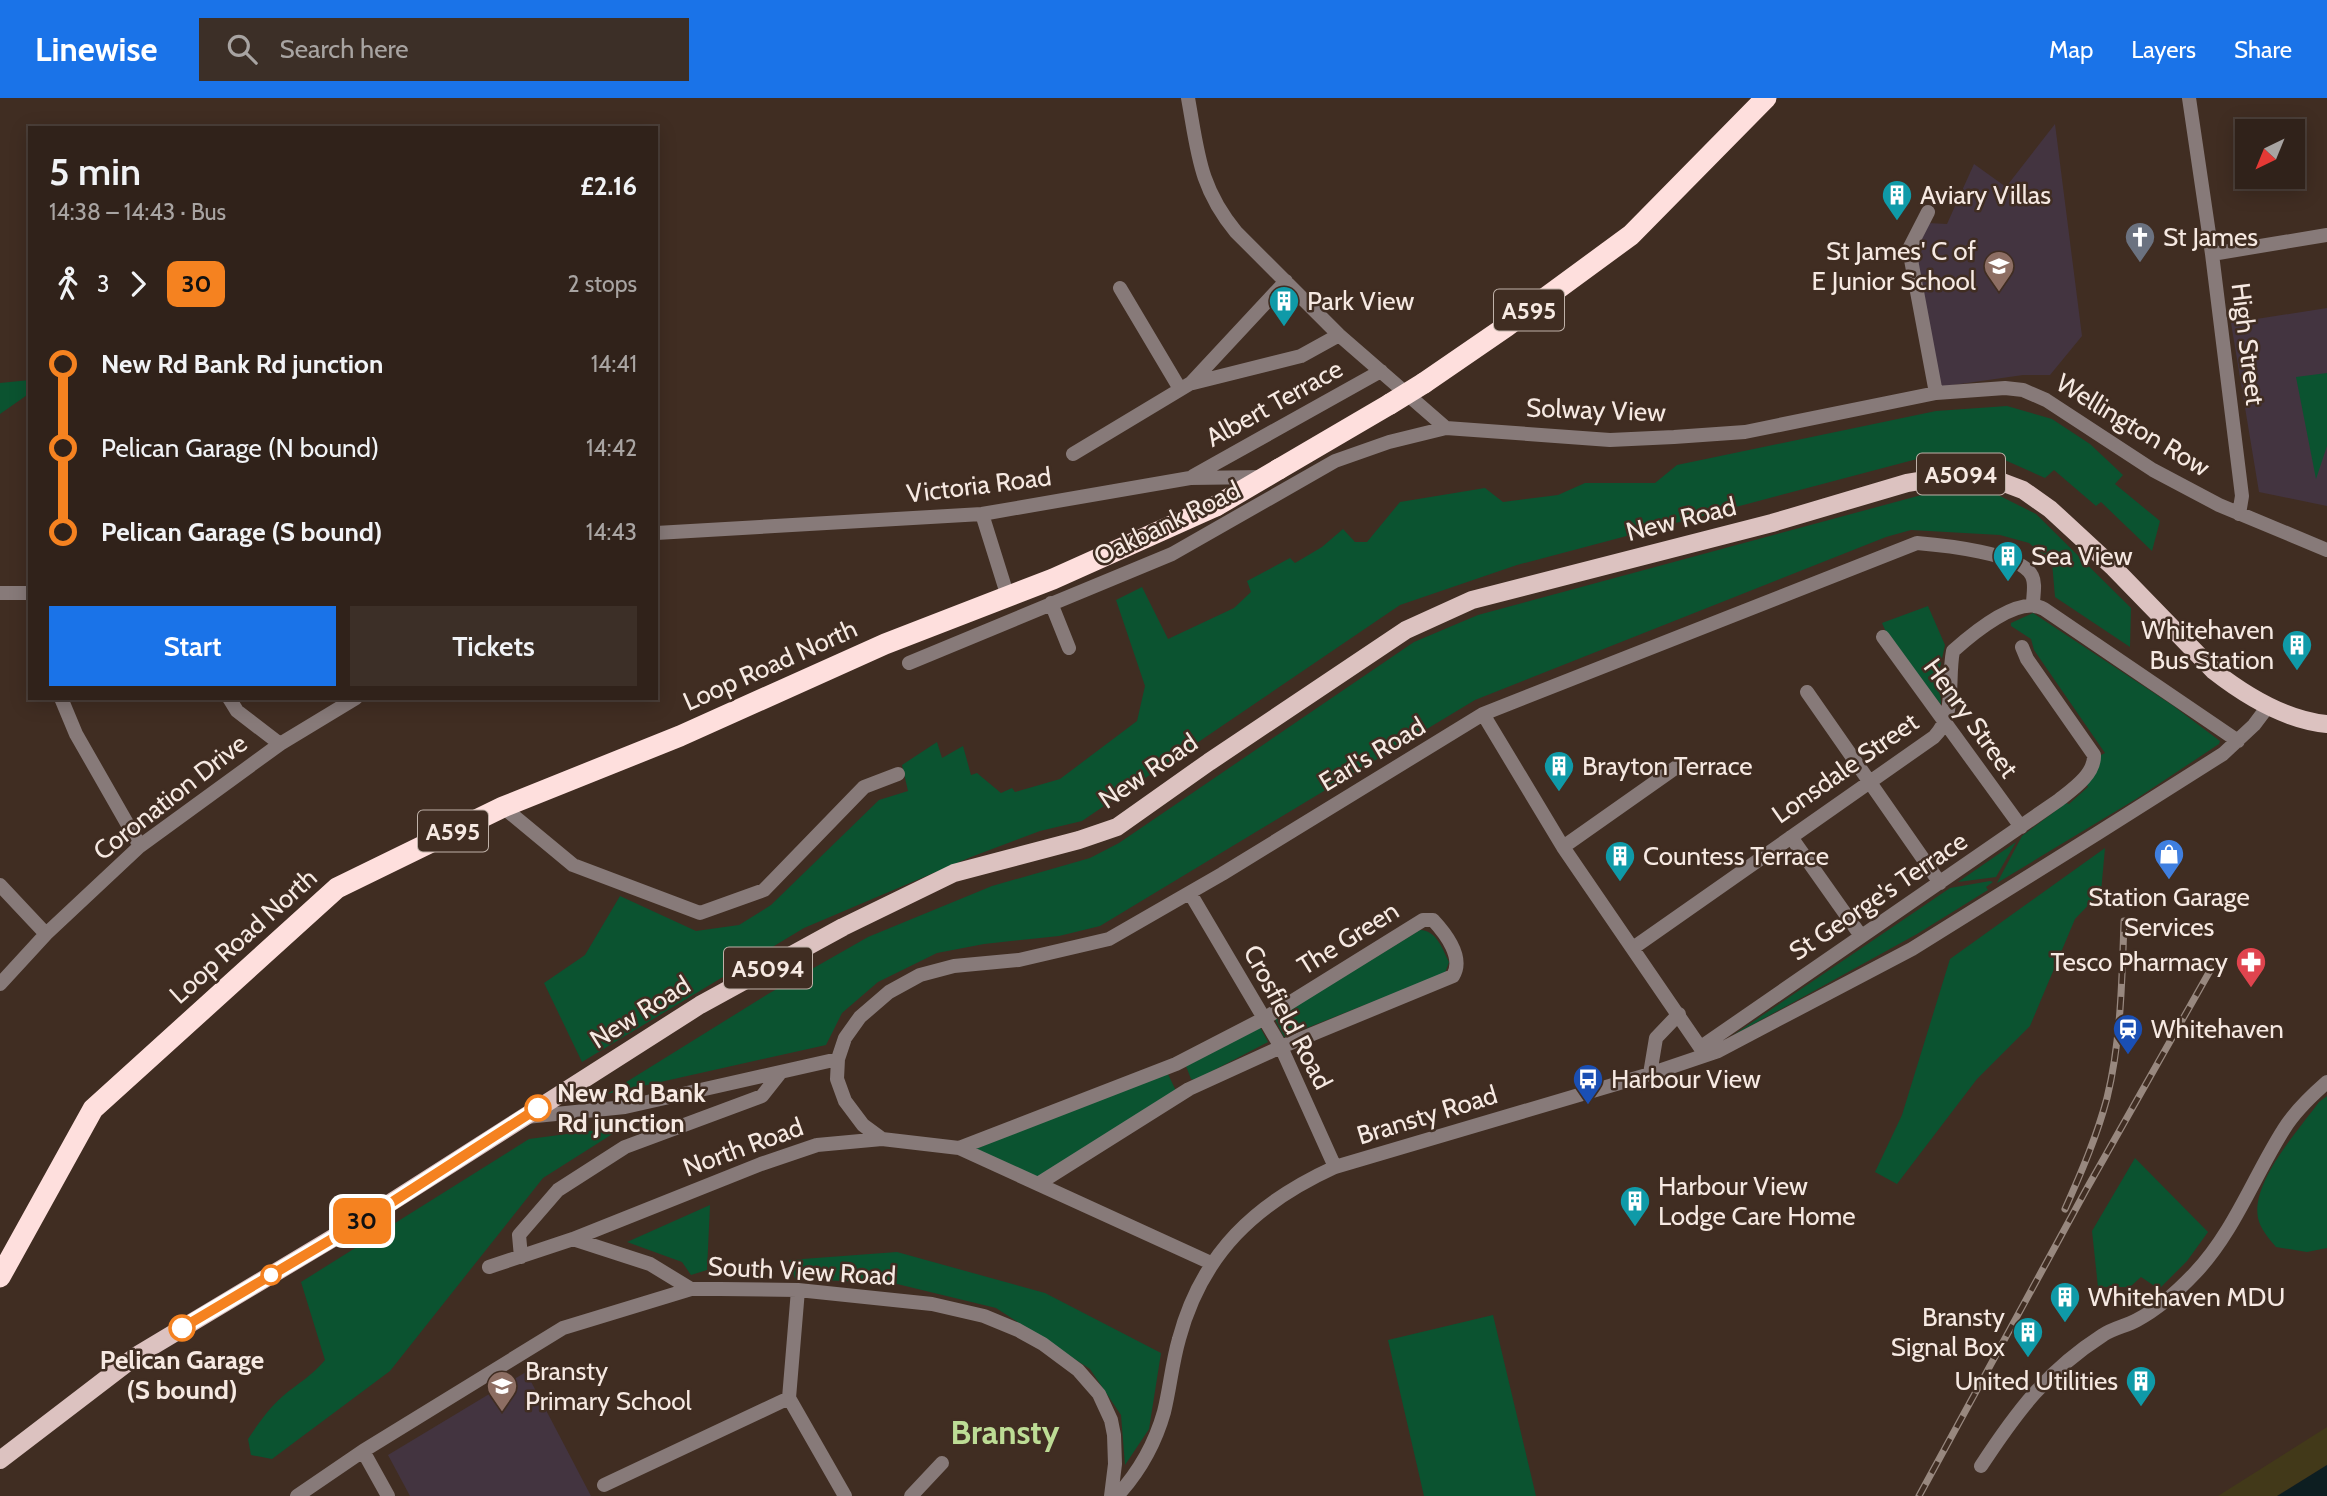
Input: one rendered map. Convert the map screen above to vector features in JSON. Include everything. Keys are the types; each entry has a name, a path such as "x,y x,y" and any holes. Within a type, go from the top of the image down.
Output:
{"highway":[{"name":"Loop Road North","path":"0,1277 93,1109 337,888 503,807 680,736 885,644 1053,579 1216,506 1424,383 1631,235 1766,98"}],"main road":[{"name":"New Road","path":"0,1460 136,1356 369,1217 700,1005 843,927 954,873 1117,827 1348,667 1406,630 1472,600 1772,523 1906,483 1961,474 1986,476 2024,491 2050,509 2114,568 2214,671 2252,697 2269,705"},
{"name":"A5094","path":"2269,705 2298,718 2327,724"}],"street":[{"path":"1188,98 1198,157 1209,193 1221,214 1339,335 1446,428"},
{"name":"High Street","path":"2189,98 2212,254 2242,496 2239,514"},
{"path":"1928,212 1909,249 1936,393"},
{"path":"2212,254 2327,235"},
{"path":"1073,454 1186,386 1286,281"},
{"path":"1120,288 1186,386"},
{"path":"1186,386 1301,356 1339,335"},
{"name":"Albert Terrace","path":"1190,478 1381,371"},
{"name":"Wellington Row","path":"1905,398 2005,388 2024,390 2055,405 2153,470 2239,514 2327,550"},
{"name":"Solway View","path":"1446,428 1610,440 1745,432 1905,398"},
{"name":"Oakbank Road","path":"909,663 1172,554 1335,461 1446,428"},
{"name":"Victoria Road","path":"658,533 982,514 1190,478 1307,477"},
{"path":"982,514 1008,597"},
{"name":"Earl's Road","path":"838,1059 845,1038 860,1017 889,992 920,975 954,966 1019,960 1109,939 1190,893 1483,714 1917,543 2006,558 2024,565 2032,576 2033,604"},
{"path":"0,593 28,593"},
{"path":"1051,603 1069,648"},
{"path":"1945,723 1951,694 1950,669 1953,652 1965,640 1996,619 2033,604 2067,624 2238,741"},
{"name":"Henry Street","path":"1883,637 2021,827"},
{"name":"St George's Terrace","path":"1703,1051 1861,936 2059,800 2080,782 2092,767 2094,755 2027,659 2022,647"},
{"path":"1807,692 1940,883"},
{"path":"62,700 76,734 141,845"},
{"path":"230,700 237,711 280,744"},
{"name":"Coronation Drive","path":"0,984 46,934 141,845 280,744 353,700"},
{"name":"Bransty Road","path":"1117,1496 1144,1461 1155,1436 1164,1412 1187,1313 1211,1263 1234,1235 1261,1210 1308,1179 1335,1167 1650,1074 1912,949 2223,754 2269,705"},
{"path":"1483,714 1563,847 1703,1051"},
{"name":"Lonsdale Street","path":"1633,948 1934,737 1945,723"},
{"path":"1563,847 1678,766"},
{"path":"503,807 573,865 700,913 764,890 864,787 898,774"},
{"path":"1791,837 1861,936"},
{"path":"0,886 46,934"},
{"name":"Crosfield Road","path":"1190,893 1281,1047 1335,1167"},
{"name":"The Green","path":"959,1148 1176,1065 1265,1018 1423,920 1433,920 1458,959 1458,967 1453,976 1281,1047 1189,1089 1038,1184"},
{"path":"1650,1074 1656,1038 1679,1014"},
{"path":"524,1117 625,1107 838,1059 837,1079 845,1101 863,1125 882,1139"},
{"path":"521,1257 519,1235 558,1190 625,1147 762,1096 781,1072"},
{"path":"1981,1466 2015,1414 2049,1378 2106,1333 2138,1320 2168,1298 2196,1272 2237,1214 2285,1126 2327,1082"},
{"name":"North Road","path":"489,1267 573,1239 761,1164 817,1145 882,1139 959,1148 1211,1263"},
{"path":"573,1239 650,1264 691,1289"},
{"name":"South View Road","path":"298,1496 363,1451 563,1328 691,1289 798,1290 852,1294 958,1309 1018,1330 1043,1345 1089,1381 1106,1406 1114,1435 1115,1464 1111,1496"},
{"path":"798,1290 789,1398 845,1496"},
{"path":"604,1485 789,1398"},
{"path":"363,1451 388,1496"},
{"path":"911,1496 942,1463"}],"shaded area":[{"name":"St James' C of E Junior School","path":"2055,124 2082,336 2050,375 2023,375 1939,387 1914,250 1928,223 1947,224 1974,164 2006,187"},
{"path":"2327,308 2327,506 2259,492 2231,323"},
{"name":"Bransty Primary School","path":"526,1372 591,1496 410,1496 388,1455"},
{"path":"2327,1465 2327,1496 2277,1496"}],"green space":[{"path":"2327,373 2327,446 2316,479 2296,377"},
{"path":"28,380 28,394 0,414 0,383"},
{"path":"2007,406 2052,419 2090,444 2123,475 2115,484 2160,521 2152,551 2101,502 2096,506 2054,470 2045,478 1989,453 1936,454 1517,565 1400,605 1082,821 1040,831 971,857 804,928 582,1062 544,983 585,955 620,896 696,931 739,925 771,905 879,800 908,791 902,765 937,742 942,758 963,746 971,775 977,773 1001,793 1012,788 1015,792 1060,779 1137,721 1145,686 1116,600 1142,587 1168,639 1234,608 1251,592 1247,581 1290,558 1295,563 1322,547 1343,529 1355,542 1367,542 1400,502 1485,488 1503,502 1558,495 1585,483 1655,483 1677,465 1936,411"},
{"path":"1951,487 1998,495 2036,514 2131,608 2130,647 2055,597 2052,562 2029,543 2000,535 1911,530 1886,537 1475,700 1100,926 1059,936 984,944 937,953 878,982 842,1013 826,1045 607,1094 768,994 868,937 992,886 1090,858 1119,843 1414,642 1478,615"},
{"path":"1928,606 1945,645 1939,672 1941,705 1882,623"},
{"path":"2033,613 2172,705 2220,741 2136,799 1997,883 2022,836 2066,803 2069,804 2088,787 2086,783 2099,756 2105,753 2034,650 2031,639 2011,626 2011,623"},
{"path":"2016,842 1996,877 1958,882"},
{"path":"2105,848 2101,892 2075,919 2030,1026 1977,1079 1897,1184 1875,1172 1902,1115 1950,959"},
{"path":"1993,882 1986,887 1988,890 1917,934 1732,1036 1950,888"},
{"path":"1420,930 1431,933 1441,946 1449,962 1445,973 1284,1037 1275,1019"},
{"path":"1260,1027 1268,1042 1195,1080 1191,1079 1186,1066"},
{"path":"1167,1072 1176,1091 1039,1178 975,1149"},
{"path":"2327,1096 2327,1248 2307,1252 2276,1247 2258,1218 2262,1189 2278,1157 2319,1102"},
{"path":"635,1125 614,1133 543,1178 390,1371 272,1459 251,1455 248,1439 264,1416 325,1360 301,1282 529,1139"},
{"path":"2135,1158 2208,1232 2187,1261 2159,1289 2141,1277 2130,1287 2098,1287 2092,1231"},
{"path":"710,1205 707,1270 691,1275 682,1262 627,1242"},
{"path":"897,1252 1045,1293 1161,1353 1149,1429 1125,1465 1121,1415 1090,1369 996,1308 893,1283 795,1279 789,1260"},
{"path":"1493,1315 1536,1496 1424,1496 1388,1340"}],"sand":[{"path":"2327,1427 2327,1465 2277,1496 2218,1496"}],"railway":[{"path":"2065,1209 2098,1126 2112,1076 2120,1010 2124,921"},
{"path":"1919,1496 2086,1190 2211,969"}],"bus line":[{"name":"30","path":"182,1328 369,1217 538,1108"}],"place":[{"name":"Aviary Villas","path":"1897,222"},
{"name":"St James","path":"2140,264"},
{"name":"St James' C of E Junior School","path":"1999,293"},
{"name":"Park View","path":"1284,328"},
{"name":"Sea View","path":"2008,583"},
{"name":"Whitehaven Bus Station","path":"2297,672"},
{"name":"Brayton Terrace","path":"1559,793"},
{"name":"Station Garage Services","path":"2169,881"},
{"name":"Countess Terrace","path":"1620,883"},
{"name":"Tesco Pharmacy","path":"2251,989"},
{"name":"Whitehaven","path":"2128,1056"},
{"name":"Harbour View","path":"1588,1106"},
{"name":"New Rd Bank Rd junction","path":"538,1108"},
{"name":"Harbour View Lodge Care Home","path":"1635,1228"},
{"name":"Whitehaven MDU","path":"2065,1324"},
{"name":"Pelican Garage (S bound)","path":"182,1328"},
{"name":"Bransty Signal Box","path":"2028,1359"},
{"name":"United Utilities","path":"2141,1408"},
{"name":"Bransty Primary School","path":"502,1413"}],"district":[{"name":"Bransty","path":"1005,1432"}]}
